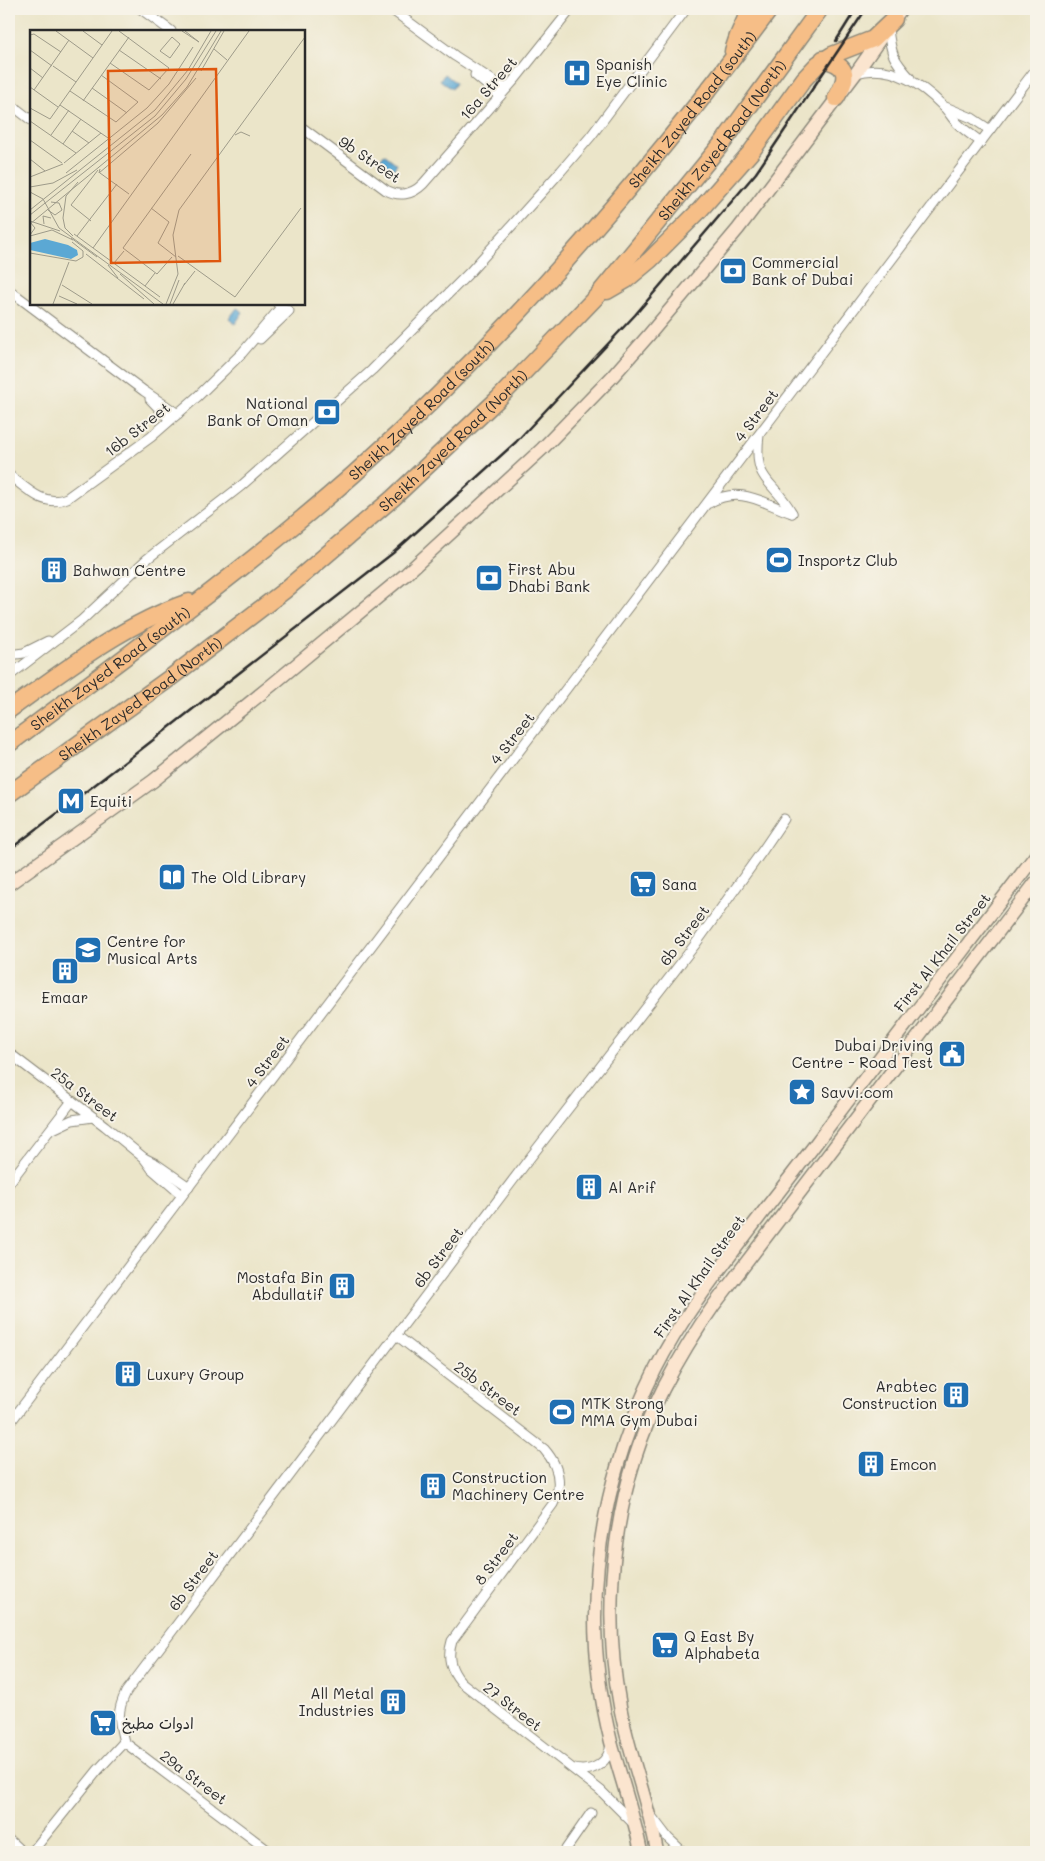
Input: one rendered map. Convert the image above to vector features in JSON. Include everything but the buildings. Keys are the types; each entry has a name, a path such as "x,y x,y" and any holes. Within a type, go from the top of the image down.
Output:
{"highway":[{"path":"730,61 738,36 750,9"},
{"name":"Sheikh Zayed Road (south)","path":"9,744 261,552 354,473 486,347 570,258 649,166 770,9"},
{"name":"Sheikh Zayed Road (North)","path":"9,794 214,646 284,591 394,498 498,399 598,295 718,148 783,62 820,9"},
{"path":"598,295 638,270 699,211 750,152 804,79 823,59 873,39 894,19"},
{"path":"823,59 837,64 844,72 844,81 836,98"},
{"path":"9,710 65,670 133,627 171,609 203,598"}],"main road":[{"path":"9,884 153,781 406,574 506,484 577,413 648,336 738,228 856,73 894,19"},
{"name":"First Al Khail Street","path":"641,1852 636,1827 611,1741 598,1669 595,1620 597,1571 604,1523 615,1475 630,1429 649,1384 684,1320 718,1272 1036,855"},
{"name":"First Al Khail Street","path":"657,1852 619,1704 613,1657 611,1610 614,1562 626,1494 638,1451 653,1410 685,1349 714,1305 1036,882"}],"street":[{"path":"141,9 170,30"},
{"path":"391,9 455,56 463,65 503,92"},
{"name":"16a Street","path":"423,184 503,92 571,9"},
{"path":"10,673 73,628 147,559 241,486 372,370 456,286 585,143 686,9"},
{"path":"894,19 893,55 897,63 914,82 943,106 958,124 981,142"},
{"path":"856,73 874,69 888,70 914,82"},
{"name":"4 Street","path":"9,1424 1036,69"},
{"path":"9,103 30,119"},
{"path":"943,106 972,118 990,130"},
{"name":"9b Street","path":"305,130 390,192 407,194 423,184"},
{"path":"9,290 144,391 178,414"},
{"name":"16b Street","path":"9,475 37,496 52,502 67,498 151,437 178,414 242,353 283,307"},
{"path":"144,391 170,420"},
{"path":"707,504 727,496 744,495 792,513 782,496 768,483 761,473 757,456 759,434"},
{"path":"9,655 30,651 73,628"},
{"name":"6b Street","path":"124,1742 118,1713 130,1686 608,1056 694,946 784,819"},
{"name":"25a Street","path":"9,1053 144,1158 160,1166 188,1186"},
{"path":"9,1183 72,1101"},
{"path":"45,1135 64,1123 93,1117"},
{"name":"25a Street","path":"144,1158 152,1169 182,1195"},
{"name":"25b Street","path":"396,1335 538,1444 549,1455 557,1468"},
{"name":"8 Street","path":"450,1663 450,1648 456,1634 553,1504 559,1487 557,1468"},
{"name":"27 Street","path":"450,1663 460,1682 610,1799 636,1827"},
{"name":"27 Street","path":"566,1765 586,1770 600,1765 608,1754 611,1741"},
{"path":"32,1852 98,1770 124,1742"},
{"name":"29a Street","path":"124,1742 270,1852"},
{"path":"646,1805 662,1831 683,1852"},
{"path":"564,1852 591,1813"},
{"path":"9,1840 22,1852"}],"water":[{"path":"445,74 456,83 452,89 440,80"},
{"path":"384,154 397,164 393,170 380,160"},
{"path":"237,308 243,312 235,324 229,319"}],"railway":[{"path":"836,41 856,9"},
{"path":"9,850 393,553 516,442 635,315 756,173 866,9"}],"place":[{"name":"Spanish Eye Clinic","path":"577,73"},
{"name":"Commercial Bank of Dubai","path":"733,271"},
{"name":"National Bank of Oman","path":"327,412"},
{"name":"Insportz Club","path":"779,560"},
{"name":"Bahwan Centre","path":"54,570"},
{"name":"First Abu Dhabi Bank","path":"489,578"},
{"name":"Equiti","path":"71,801"},
{"name":"The Old Library","path":"172,877"},
{"name":"Sana","path":"643,884"},
{"name":"Centre for Musical Arts","path":"88,950"},
{"name":"Emaar","path":"65,971"},
{"name":"Dubai Driving Centre - Road Test","path":"952,1054"},
{"name":"Savvi.com","path":"802,1092"},
{"name":"Al Arif","path":"589,1187"},
{"name":"Mostafa Bin Abdullatif","path":"342,1286"},
{"name":"Luxury Group","path":"128,1374"},
{"name":"Arabtec Construction","path":"956,1395"},
{"name":"MTK Strong MMA Gym Dubai","path":"562,1412"},
{"name":"Emcon","path":"871,1464"},
{"name":"Construction Machinery Centre","path":"433,1486"},
{"name":"Q East By Alphabeta","path":"665,1645"},
{"name":"All Metal Industries","path":"393,1702"},
{"name":"ادوات مطبخ","path":"103,1723"}]}
